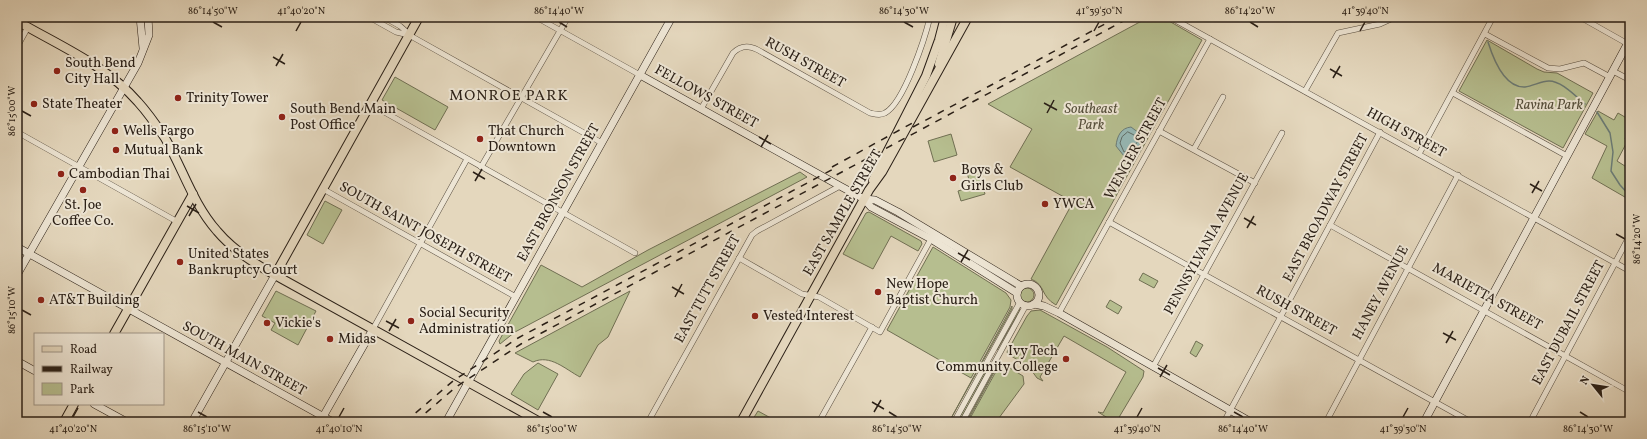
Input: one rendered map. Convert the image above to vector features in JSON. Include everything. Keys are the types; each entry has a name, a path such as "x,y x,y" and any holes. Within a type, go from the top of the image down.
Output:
{"main road":[{"path":"275,275 419,17"},
{"path":"869,190 877,169 926,76 937,46 944,17"},
{"path":"927,91 940,60 953,17"},
{"name":"EAST SAMPLE STREET","path":"741,422 869,190 882,172 967,20"},
{"path":"17,21 87,61 124,88 146,111 165,138 193,194 208,218 224,239 250,260 540,422"},
{"path":"115,333 176,220 193,194"},
{"path":"64,422 73,405"}],"street":[{"path":"140,17 143,48"},
{"path":"17,275 138,63 149,35 148,17"},
{"path":"369,17 396,32 409,35"},
{"path":"384,17 400,26 409,35 602,142"},
{"name":"FELLOWS STREET","path":"536,17 864,199 871,207 933,236 1021,286"},
{"path":"481,167 517,102 522,98 568,17"},
{"name":"EAST BRONSON STREET","path":"446,422 672,17"},
{"name":"RUSH STREET","path":"701,109 733,53 741,47 747,46 758,50 870,113 881,115 889,110 908,79 918,57 930,17"},
{"name":"HIGH STREET","path":"1170,17 1630,271"},
{"path":"1419,154 1494,17"},
{"path":"1424,422 1629,41 1580,17"},
{"path":"1305,91 1338,33 1380,24 1391,19"},
{"path":"17,47 28,27"},
{"path":"1485,34 1544,67 1560,69 1584,63 1630,80"},
{"name":"WENGER STREET","path":"1059,313 1210,39"},
{"path":"1453,93 1567,156"},
{"path":"1194,149 1223,97"},
{"path":"370,104 635,253"},
{"path":"1159,131 1255,183"},
{"path":"17,132 176,220"},
{"name":"EAST BROADWAY STREET","path":"1224,422 1380,132"},
{"name":"PENNSYLVANIA AVENUE","path":"1153,367 1282,133"},
{"path":"322,419 467,159"},
{"name":"HANEY AVENUE","path":"1326,422 1458,175"},
{"name":"EAST TUTT STREET","path":"648,422 755,232 840,186"},
{"name":"SOUTH SAINT JOSEPH STREET","path":"323,189 516,297"},
{"name":"RUSH STREET","path":"1109,222 1471,422"},
{"name":"MARIETTA STREET","path":"1330,224 1630,392"},
{"name":"EAST DUBAIL STREET","path":"1530,422 1630,235"},
{"path":"739,258 802,294 819,297 880,332 933,236"},
{"name":"FELLOWS STREET","path":"933,236 1017,293"},
{"name":"SOUTH MAIN STREET","path":"17,247 322,419 333,422"},
{"path":"192,422 275,275"},
{"path":"1050,308 1026,304 1017,293 1021,286 1026,284 1033,285 1036,288 1038,295 1050,308 1251,422"},
{"path":"954,422 1026,304 1038,295"},
{"path":"962,422 1026,304"},
{"path":"819,422 872,327"},
{"path":"17,361 34,370"},
{"path":"96,405 127,422"}],"green space":[{"name":"Southeast Park","path":"1149,17 1162,17 1202,40 1056,305 1047,298 1039,284 1031,279 1073,202 1010,167 1032,129 988,104"},
{"name":"Ravina Park","path":"1487,40 1537,69 1544,72 1557,73 1593,93 1563,148 1459,91"},
{"path":"395,77 448,107 435,130 382,100"},
{"path":"1598,111 1614,120 1618,113 1630,120 1630,130 1625,139 1628,140 1617,161 1628,168 1630,200 1592,178 1607,146 1585,134"},
{"path":"951,134 957,155 934,162 928,141"},
{"path":"977,166 985,194 961,201 958,191 971,187 966,169"},
{"path":"800,172 807,177 515,332 500,344 499,341 541,265 582,287 648,250"},
{"path":"325,201 342,210 323,244 307,235"},
{"path":"869,212 921,241 922,244 918,251 891,236 873,269 843,254 866,213"},
{"path":"933,247 1006,293 1011,300 1010,307 971,378 887,330"},
{"path":"1143,273 1158,281 1154,288 1139,280"},
{"path":"1027,288 1032,290 1034,295 1032,300 1027,302 1022,300 1020,295 1022,290"},
{"path":"276,291 316,311 298,345 271,330 275,323 262,316"},
{"path":"630,291 608,337 598,345 580,377 551,361 539,360 533,362 515,353"},
{"path":"1110,300 1122,307 1118,314 1106,307"},
{"path":"1012,306 1012,309 949,422 1011,308"},
{"path":"1018,309 1020,310 997,350 997,349"},
{"path":"1040,310 1107,347 1144,371 1143,377 1118,419 1111,420 1098,412 1103,413 1126,372 1064,336 1040,377 1043,381 1037,378 1029,367 1008,354 1007,352 1027,316 1031,311"},
{"path":"1196,341 1203,345 1196,357 1190,353"},
{"path":"538,363 558,374 538,410 511,394 524,374"},
{"path":"989,364 990,365 959,422 957,422"},
{"path":"1005,365 1023,376 1024,384 996,422 968,422 999,366"},
{"path":"997,367 967,422 966,422 995,369"},
{"path":"758,411 778,422 751,422"}],"water":[{"path":"1131,127 1139,133 1142,141 1136,151 1124,156 1116,146 1122,131"}],"waterway":[{"path":"1488,42 1496,64 1511,83 1525,87 1546,81 1554,82 1564,86 1585,104"},
{"path":"1597,112 1610,133 1613,152 1611,171 1620,185 1630,196"}],"railway":[{"path":"913,127 1118,17"},
{"path":"415,422 456,387 521,344 1131,17"},
{"path":"832,167 916,121"},
{"path":"405,422 453,381 518,338 837,167"}],"place":[{"name":"South Bend City Hall","path":"57,71"},
{"name":"Trinity Tower","path":"178,98"},
{"name":"State Theater","path":"34,104"},
{"name":"South Bend Main Post Office","path":"282,117"},
{"name":"Wells Fargo","path":"115,131"},
{"name":"That Church Downtown","path":"480,139"},
{"name":"Mutual Bank","path":"116,150"},
{"name":"Cambodian Thai","path":"61,174"},
{"name":"Boys & Girls Club","path":"953,178"},
{"name":"St. Joe Coffee Co.","path":"83,190"},
{"name":"YWCA","path":"1045,204"},
{"name":"United States Bankruptcy Court","path":"180,262"},
{"name":"New Hope Baptist Church","path":"878,292"},
{"name":"AT&T Building","path":"41,300"},
{"name":"Vested Interest","path":"755,316"},
{"name":"Social Security Administration","path":"411,321"},
{"name":"Vickie's","path":"267,323"},
{"name":"Midas","path":"330,339"},
{"name":"Ivy Tech Community College","path":"1066,359"}],"district":[{"name":"MONROE PARK","path":"509,96"}]}
